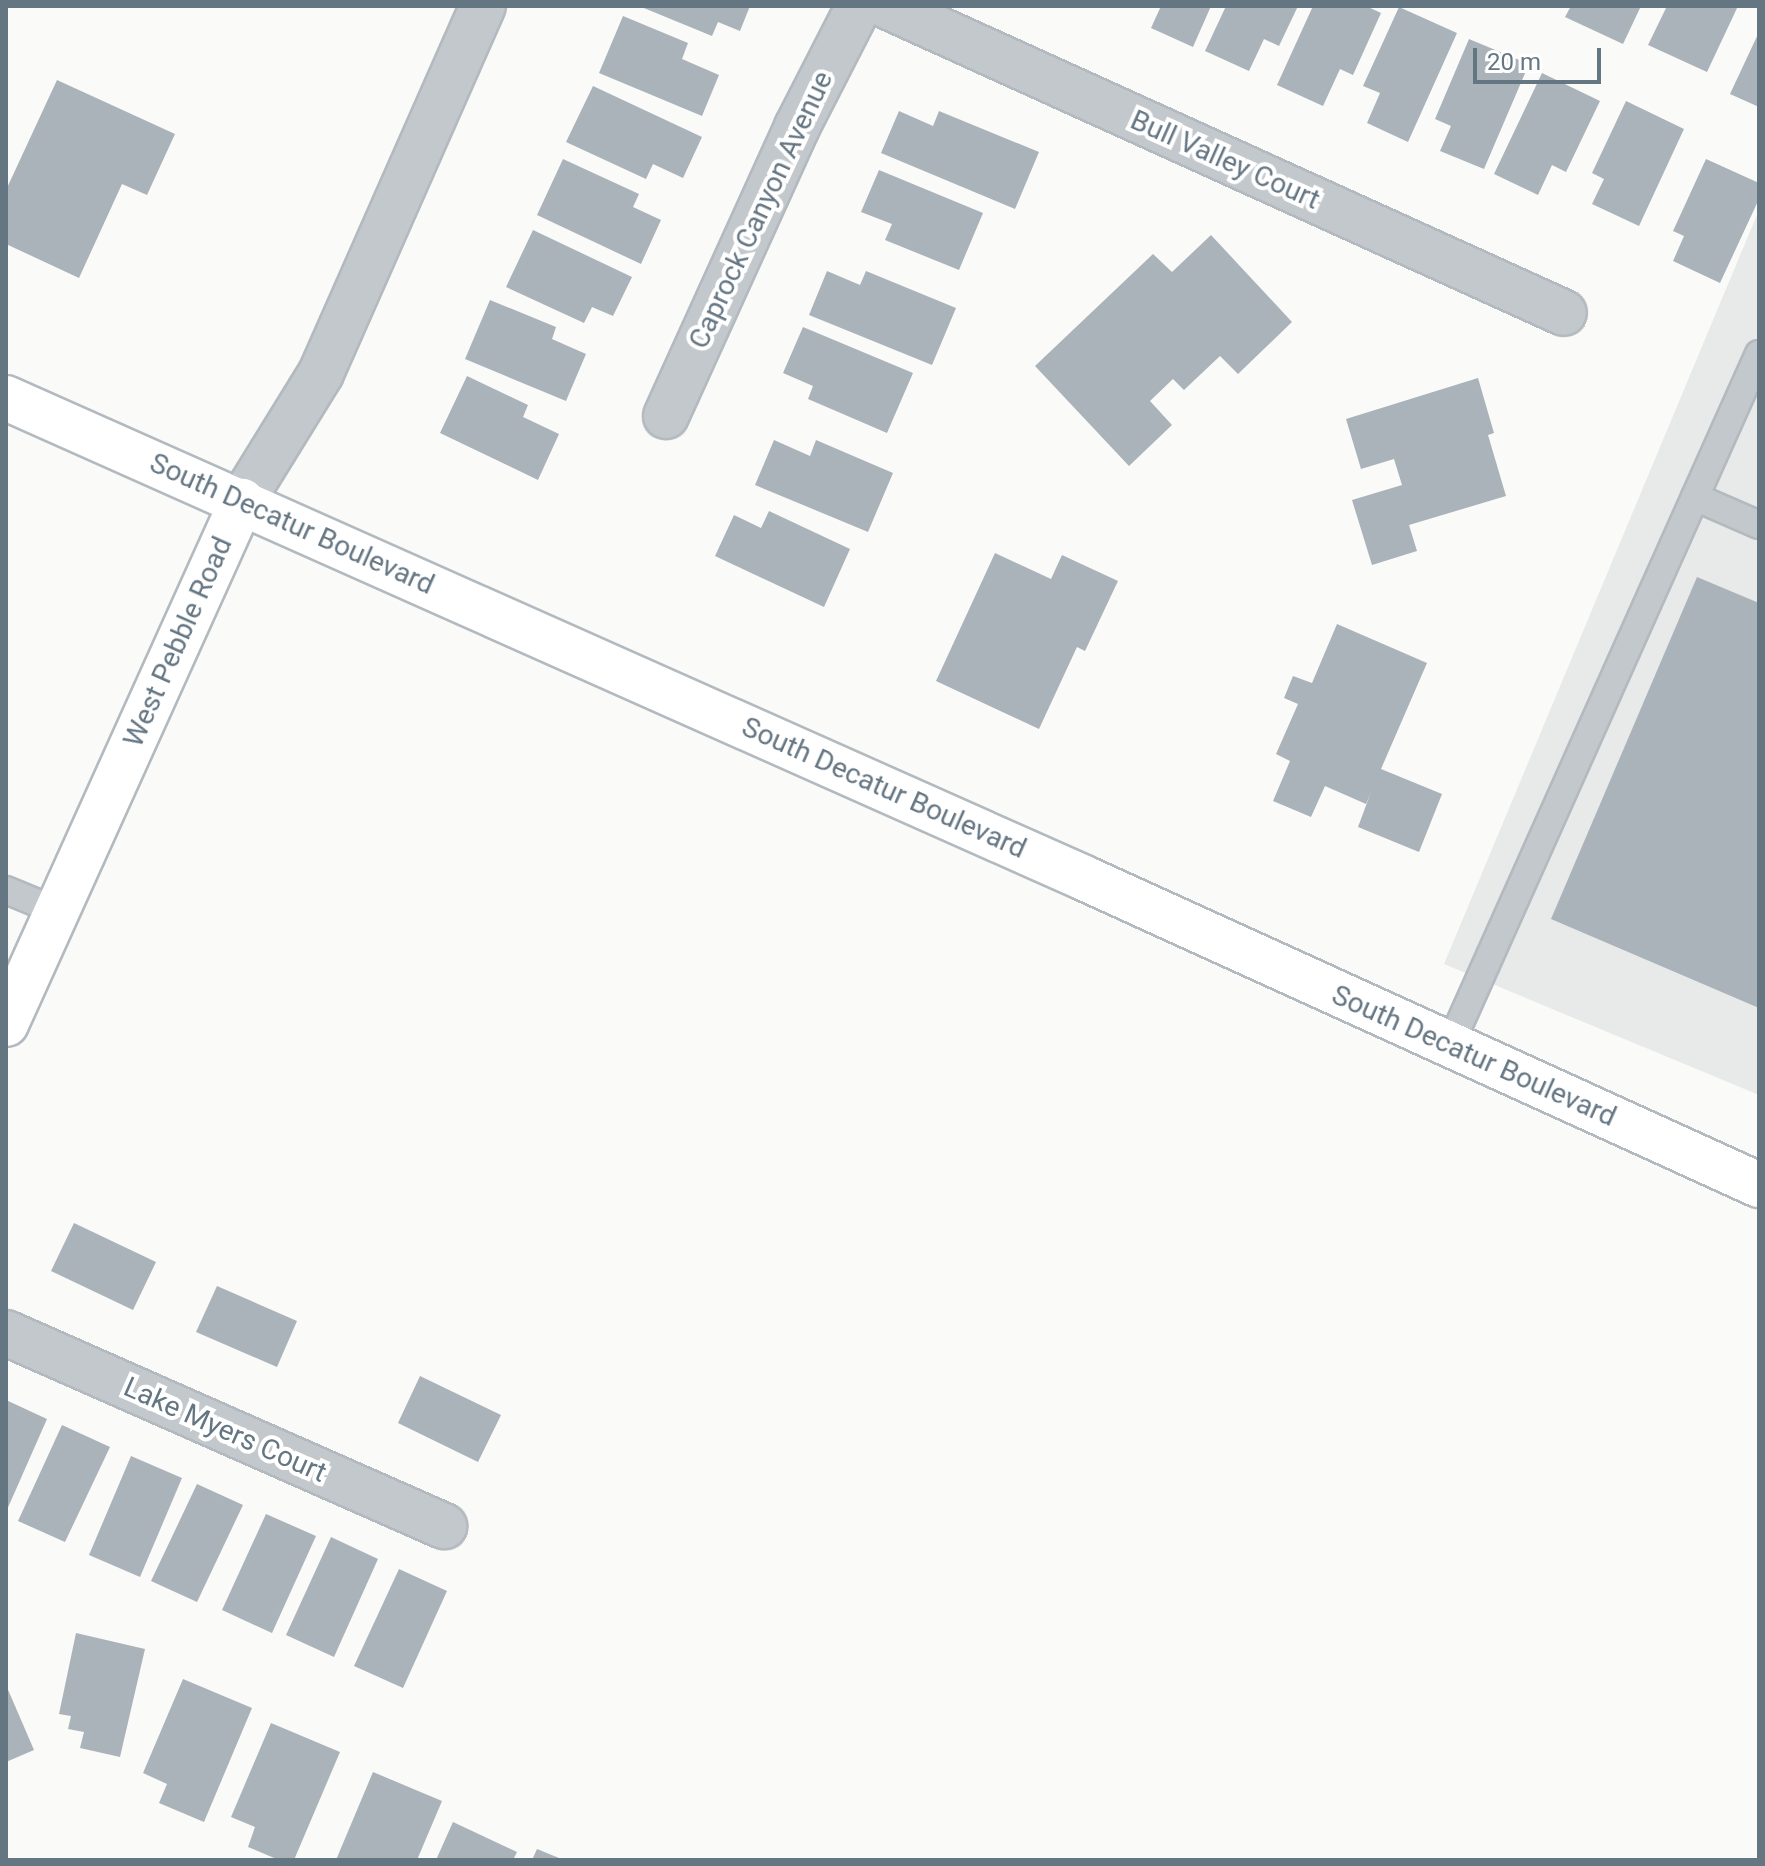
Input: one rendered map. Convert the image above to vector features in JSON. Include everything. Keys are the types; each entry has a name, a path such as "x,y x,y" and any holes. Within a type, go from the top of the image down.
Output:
{"main road":[{"name":"South Decatur Boulevard","path":"6,398 242,501 1759,1185"},
{"name":"West Pebble Road","path":"6,1024 242,501"}],"street":[{"name":"West Pebble Road","path":"242,501 321,373 483,6"},
{"name":"Caprock Canyon Avenue","path":"666,416 797,127 859,6"},
{"name":"Bull Valley Court","path":"887,6 1564,313"},
{"name":"Lake Myers Court","path":"6,1333 444,1526"}],"lane":[{"path":"1450,1045 1759,354"},
{"path":"1695,497 1759,525"},
{"path":"6,890 57,911"}],"shaded area":[{"path":"1759,210 1759,1095 1444,964"}],"building":[{"path":"639,6 750,6 740,31 718,22 712,36"},
{"path":"1161,6 1211,6 1193,47 1151,28"},
{"path":"1226,6 1298,6 1279,46 1264,39 1249,71 1205,51"},
{"path":"1313,6 1366,6 1381,13 1353,75 1340,69 1323,106 1277,85"},
{"path":"1571,6 1641,6 1623,44 1565,17"},
{"path":"1667,6 1738,6 1707,72 1648,45"},
{"path":"1399,7 1457,33 1408,142 1367,123 1380,93 1363,86"},
{"path":"623,16 688,43 682,59 719,75 702,116 599,73"},
{"path":"1759,32 1759,107 1730,94"},
{"path":"1469,39 1529,64 1484,169 1440,151 1451,126 1435,119"},
{"path":"1542,73 1600,101 1566,172 1552,165 1538,195 1494,174"},
{"path":"57,80 175,134 147,195 122,184 79,278 6,244 6,190"},
{"path":"593,86 702,137 683,178 653,164 646,179 566,142"},
{"path":"1626,101 1684,129 1639,226 1592,204 1604,179 1592,173"},
{"path":"899,111 933,126 939,111 1039,152 1015,209 881,153"},
{"path":"563,159 639,194 633,207 661,220 641,264 537,215"},
{"path":"1706,159 1759,183 1759,199 1720,283 1673,261 1684,236 1673,231"},
{"path":"879,170 983,213 959,270 885,240 892,224 861,212"},
{"path":"533,230 632,277 613,316 592,307 584,323 506,287"},
{"path":"1211,235 1292,322 1238,374 1220,356 1184,390 1173,379 1150,401 1172,425 1129,466 1035,366 1153,254 1172,272"},
{"path":"827,271 860,285 866,271 956,308 932,365 809,315"},
{"path":"490,300 556,327 552,339 586,354 566,401 465,359"},
{"path":"803,327 913,373 887,433 808,399 813,386 783,373"},
{"path":"467,376 528,405 523,417 559,434 538,480 440,433"},
{"path":"1478,378 1494,433 1488,435 1506,496 1409,525 1417,551 1372,565 1352,500 1402,485 1394,459 1361,469 1346,419"},
{"path":"774,440 810,456 816,440 893,473 868,532 755,485"},
{"path":"769,511 850,549 824,607 715,556 734,515 761,528"},
{"path":"995,553 1051,579 1062,555 1118,581 1085,651 1077,647 1039,729 936,681"},
{"path":"1697,577 1759,603 1759,1008 1551,919"},
{"path":"1337,624 1427,663 1381,769 1442,794 1419,852 1358,827 1371,792 1366,804 1325,786 1311,817 1273,801 1290,761 1276,754 1298,704 1284,698 1293,676 1312,683"},
{"path":"74,1223 156,1262 133,1310 51,1271"},
{"path":"217,1286 297,1321 277,1367 196,1332"},
{"path":"420,1376 501,1415 478,1462 398,1423"},
{"path":"6,1400 47,1419 6,1512"},
{"path":"62,1425 110,1447 65,1542 18,1521"},
{"path":"131,1456 182,1478 140,1577 89,1555"},
{"path":"197,1484 243,1505 197,1602 151,1581"},
{"path":"266,1514 316,1536 272,1633 222,1610"},
{"path":"331,1537 378,1559 334,1657 286,1635"},
{"path":"399,1569 447,1591 403,1688 354,1666"},
{"path":"76,1633 145,1649 120,1757 80,1748 84,1732 68,1729 71,1716 59,1714"},
{"path":"183,1679 252,1708 204,1822 159,1803 167,1784 143,1773"},
{"path":"6,1685 34,1750 6,1762"},
{"path":"271,1723 340,1752 294,1860 279,1860 248,1847 255,1827 231,1817"},
{"path":"373,1772 442,1801 417,1860 336,1860"},
{"path":"453,1822 517,1852 513,1860 436,1860"},
{"path":"537,1849 564,1860 532,1860"}]}
